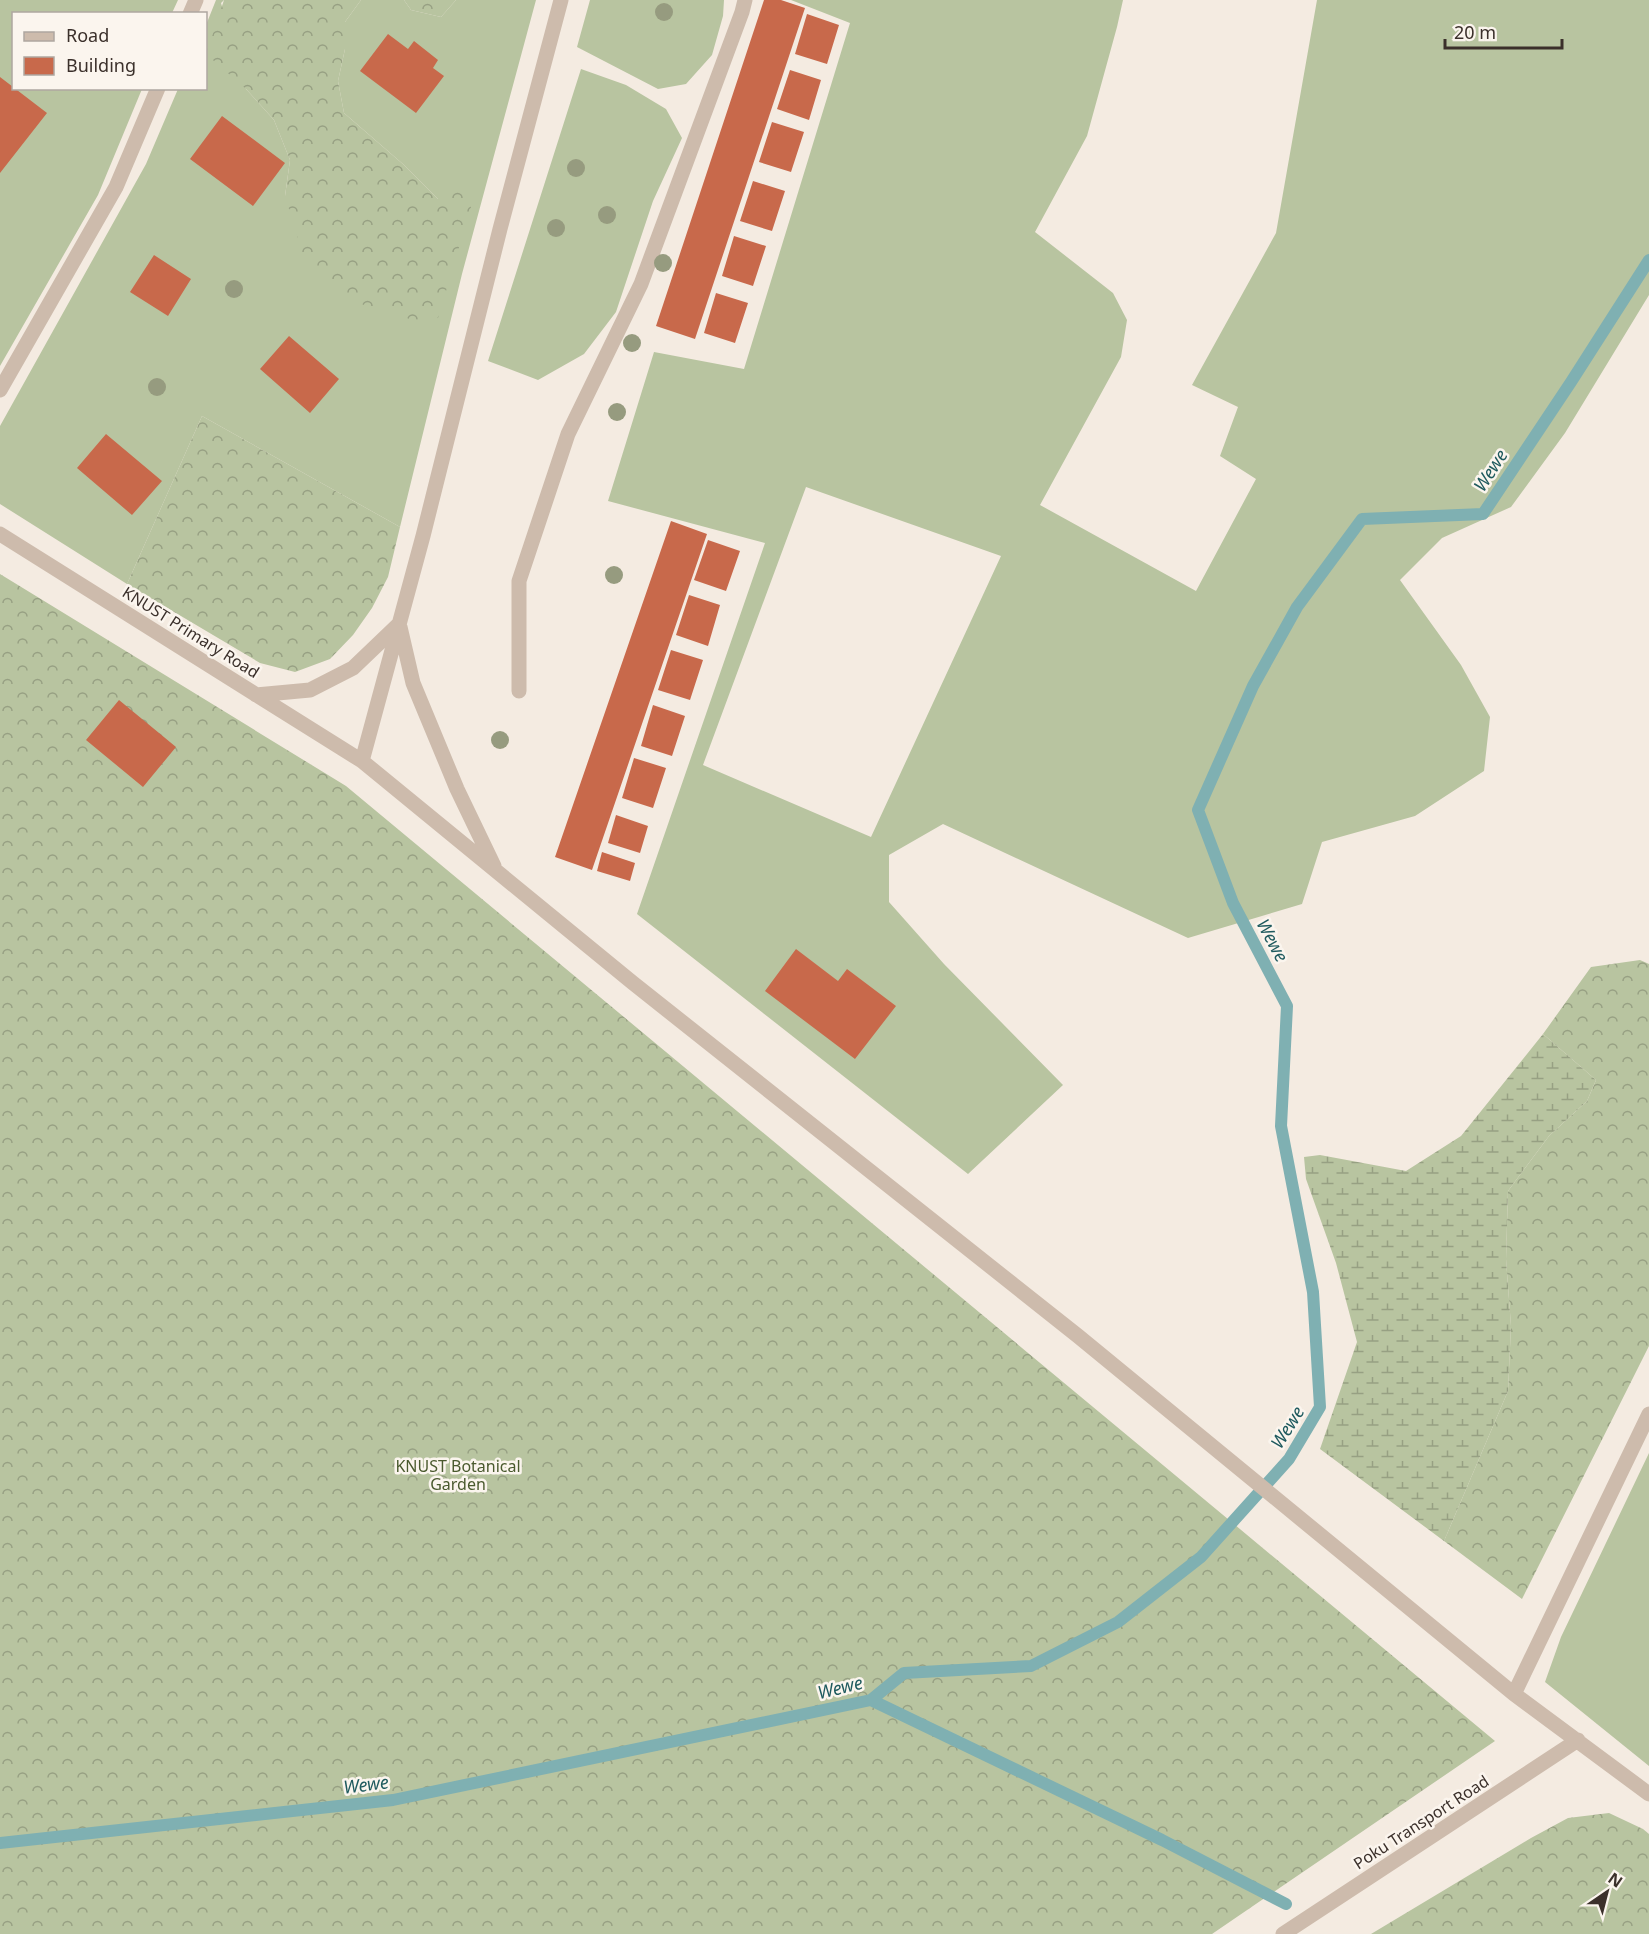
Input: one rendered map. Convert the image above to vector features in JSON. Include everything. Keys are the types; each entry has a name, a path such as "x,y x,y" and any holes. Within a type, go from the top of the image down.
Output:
{"street":[{"path":"362,761 423,536 500,229 561,0"},
{"path":"519,691 519,581 568,434 641,284 745,0"},
{"path":"0,390 116,187 157,90"},
{"name":"KNUST Primary Road","path":"0,534 362,761 651,997 1078,1336 1514,1694 1649,1794"},
{"path":"256,694 309,690 353,668 399,624"},
{"path":"399,624 413,683 457,789 496,870"},
{"path":"1514,1694 1649,1414"},
{"name":"Poku Transport Road","path":"1283,1934 1578,1740"}],"green space":[{"path":"0,0 178,0 172,12 12,12 12,90 142,90 98,195 0,366"},
{"path":"216,0 224,0 221,3 246,89 274,120 290,160 285,196 438,199 404,165 344,113 338,81 345,49 345,22 361,0 404,0 411,10 441,17 456,0 536,0 462,274 400,527 202,416 127,584 0,504 0,426 146,164 178,90 207,90 207,22"},
{"path":"224,0 361,0 345,22 345,49 338,81 344,113 404,165 438,199 462,189 471,207 438,318 413,320 335,296 307,268 285,196 290,160 274,120 246,89 207,55"},
{"path":"404,0 456,0 441,17 411,10"},
{"path":"590,0 724,0 723,16 712,55 686,84 658,89 577,47"},
{"path":"791,0 1123,0 1087,136 1035,232 1113,293 1127,320 1121,357 1040,505 1196,591 1256,479 1220,456 1238,407 1192,385 1276,233 1317,0 1649,0 1649,295 1565,433 1511,507 1442,538 1400,580 1461,665 1490,717 1484,771 1415,816 1322,842 1302,904 1188,938 943,824 889,855 889,902 944,964 1063,1085 968,1174 637,914 765,543 608,501 654,352 744,369 850,23","holes":["806,487 1001,556 871,837 703,765"]},
{"path":"581,69 626,85 666,109 682,138 653,201 616,312 584,354 538,380 488,361"},
{"path":"202,416 400,527 388,577 372,608 353,635 330,659 295,672 260,663 127,584"},
{"name":"KNUST Botanical Garden","path":"0,574 346,786 1495,1741 1212,1934 0,1934"},
{"path":"1640,960 1649,964 1649,1346 1522,1599 1444,1541 1508,1391 1511,1326 1506,1259 1508,1191 1549,1136 1587,1101 1596,1080 1543,1034 1591,967"},
{"path":"1543,1034 1596,1080 1587,1101 1549,1136 1508,1191 1506,1259 1511,1326 1508,1391 1444,1541 1320,1449 1357,1342 1336,1263 1306,1179 1304,1157 1320,1155 1406,1171 1461,1136"},
{"path":"1649,1453 1649,1766 1545,1682 1561,1637"},
{"path":"1609,1813 1649,1834 1649,1934 1371,1934 1568,1818"}],"building":[{"path":"764,0 781,0 805,8 695,339 656,326"},
{"path":"807,14 839,25 827,64 795,54"},
{"path":"388,34 408,49 414,41 438,60 433,68 444,76 416,113 360,71"},
{"path":"790,70 821,80 809,120 777,109"},
{"path":"0,77 12,86 12,90 17,90 47,113 0,173"},
{"path":"222,116 285,163 253,206 190,159"},
{"path":"772,122 804,132 791,172 759,162"},
{"path":"753,181 785,191 772,231 740,221"},
{"path":"734,236 766,246 753,286 722,276"},
{"path":"154,255 191,279 168,316 130,292"},
{"path":"716,293 748,303 735,343 704,333"},
{"path":"289,336 339,379 310,413 260,369"},
{"path":"106,434 162,481 132,515 77,468"},
{"path":"671,521 707,534 592,870 555,857"},
{"path":"708,540 740,551 726,591 694,580"},
{"path":"689,595 720,605 708,646 676,635"},
{"path":"671,650 703,660 690,700 658,690"},
{"path":"119,700 176,747 143,787 86,740"},
{"path":"653,705 685,716 672,756 641,746"},
{"path":"634,758 666,768 653,808 622,798"},
{"path":"616,815 648,826 640,853 608,843"},
{"path":"602,852 635,863 630,881 597,871"},
{"path":"796,949 838,981 847,969 896,1006 855,1059 765,991"}],"waterway":[{"name":"Wewe","path":"0,1843 393,1800 871,1700 904,1673 1031,1666 1118,1622 1201,1557 1289,1459 1320,1407 1313,1292 1281,1126 1287,1006 1233,903 1198,810 1253,686 1297,607 1362,519 1483,514 1649,260"},
{"path":"871,1700 1162,1840 1286,1904"}]}
